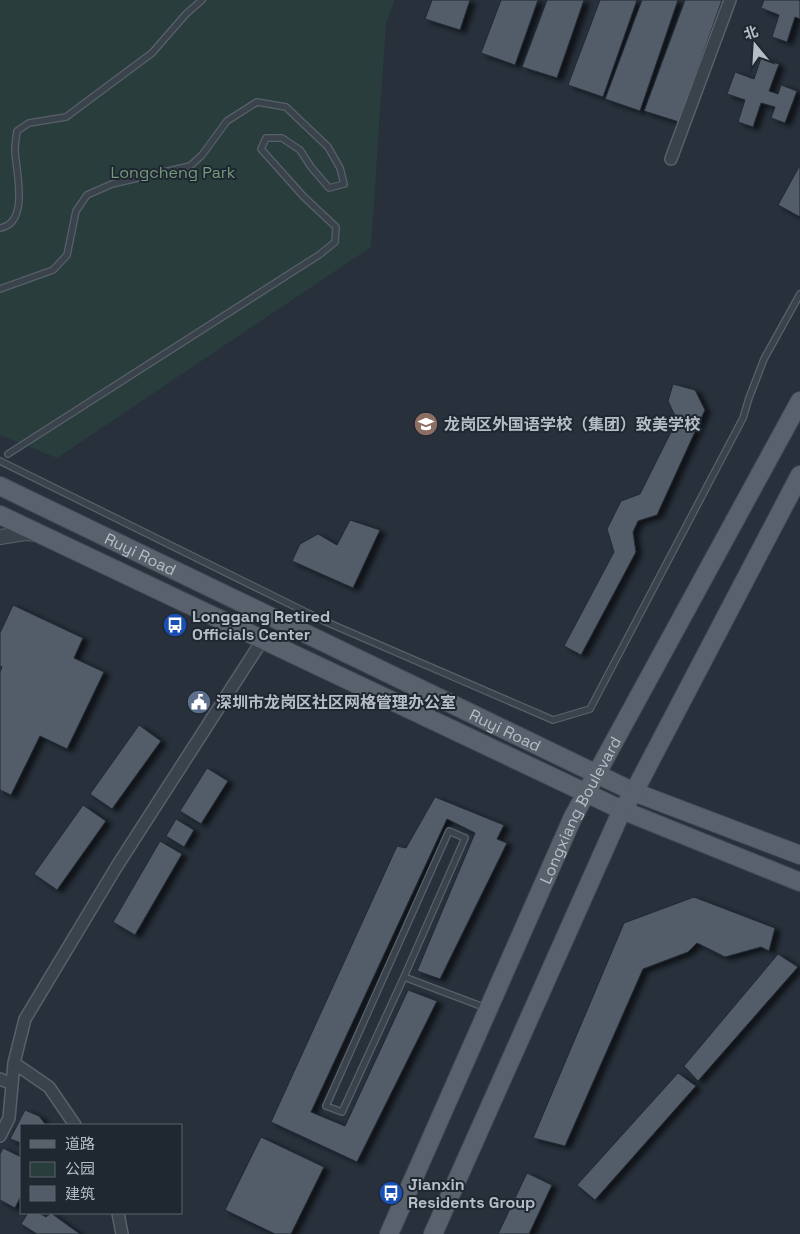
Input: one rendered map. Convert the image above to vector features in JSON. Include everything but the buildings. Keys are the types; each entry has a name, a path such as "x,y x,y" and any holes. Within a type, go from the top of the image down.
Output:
{"main road":[{"name":"Longxiang Boulevard","path":"389,1234 573,817 800,401"},
{"path":"433,1234 622,810 634,792 800,475"},
{"name":"Ruyi Road","path":"0,486 634,792 800,855"},
{"name":"Ruyi Road","path":"0,515 622,810 800,882"}],"street":[{"path":"671,160 730,0"},
{"path":"0,537 25,533 42,535"},
{"path":"0,1136 9,1118 14,1063 25,1019 117,866 263,639"},
{"path":"14,1063 49,1087 74,1124"},
{"path":"0,1078 12,1084"},
{"path":"118,1214 122,1234"}],"lane":[{"path":"0,228 7,227 15,219 19,195 15,151 17,131 29,122 66,117 152,52 186,14 202,0"},
{"path":"0,289 54,270 67,255 76,211 87,195 112,184 190,166 202,155 227,121 257,102 286,106 328,147 340,168 344,184 329,188 311,167 300,150 282,138 266,138 261,149 304,197 336,227 335,242 320,255 8,454"},
{"path":"0,461 324,621 553,720 590,709 743,418 764,359 800,294"},
{"path":"449,831 465,838 404,977 342,1112 326,1106 449,831"},
{"path":"404,977 488,1009"}],"green space":[{"name":"Longcheng Park","path":"0,0 395,0 386,23 371,247 57,458 0,435"}],"place":[{"name":"龙岗区外国语学校（集团）致美学校","path":"426,424"},
{"name":"Longgang Retired Officials Center","path":"175,625"},
{"name":"深圳市龙岗区社区网格管理办公室","path":"199,702"},
{"name":"Jianxin Residents Group","path":"391,1193"}]}
